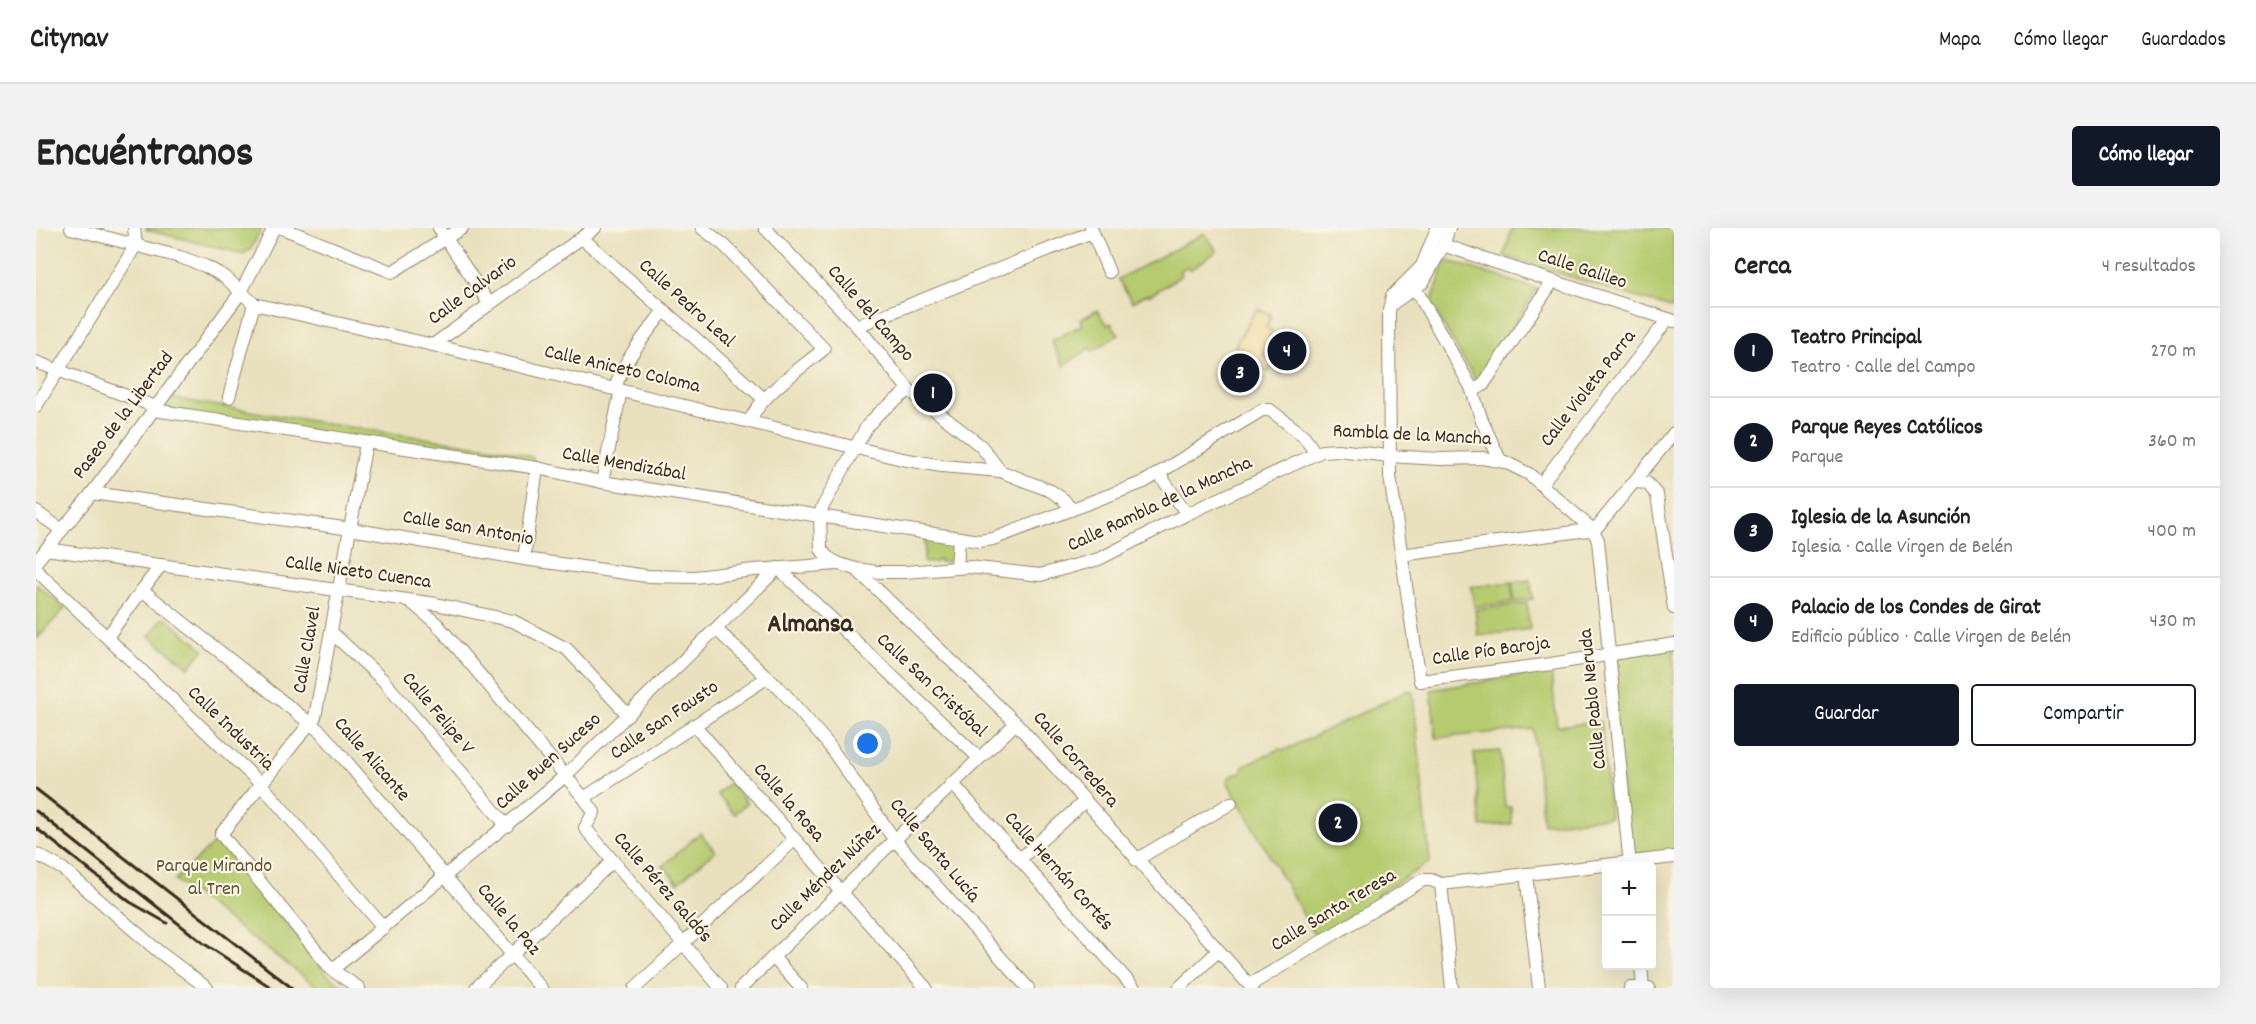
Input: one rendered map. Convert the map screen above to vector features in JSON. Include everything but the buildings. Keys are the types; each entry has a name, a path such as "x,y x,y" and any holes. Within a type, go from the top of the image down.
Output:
{"street":[{"name":"Calle Aniceto Coloma","path":"70,228 205,266 225,277 254,304 920,462 1000,471 1051,490 1077,508"},
{"path":"36,406 136,246 134,228"},
{"name":"Paseo de la Libertad","path":"36,562 92,493 241,292 274,228"},
{"path":"282,228 392,272 443,233 462,228"},
{"name":"Calle Calvario","path":"433,345 596,228"},
{"path":"702,228 725,246 824,349 764,399 750,420"},
{"name":"Calle del Campo","path":"765,228 856,326 909,390 981,446 1000,471"},
{"path":"1449,228 1438,240 1422,266 1415,281 1415,288 1473,391 1482,421 1500,460"},
{"path":"856,326 1091,230 1109,272"},
{"path":"443,233 489,303"},
{"name":"Calle Pedro Leal","path":"582,238 764,399"},
{"path":"1390,305 1423,282 1438,240"},
{"name":"Calle Galileo","path":"1438,240 1671,320"},
{"path":"1422,266 1396,291 1390,305 1389,456 1401,555 1592,529 1604,520 1674,433"},
{"path":"1473,391 1483,385 1553,281"},
{"path":"230,397 254,304"},
{"path":"602,482 619,378 663,312"},
{"name":"Calle Violeta Parra","path":"1541,484 1671,320"},
{"name":"Calle Mendizábal","path":"36,362 155,408 366,443 537,468 602,482 958,539 990,540 1160,475 1262,410 1270,410 1305,436 1315,453"},
{"path":"839,564 827,557 821,549 820,516 867,426 878,414 909,390"},
{"name":"Calle Clavel","path":"332,970 221,834 316,714 366,443"},
{"name":"Rambla de la Mancha","path":"1315,453 1338,450 1389,456 1500,460 1521,468 1592,529"},
{"name":"Calle Rambla de la Mancha","path":"839,564 856,569 905,572 980,567 1040,575 1056,572 1100,559 1187,514 1315,453"},
{"path":"524,559 537,468"},
{"path":"1160,475 1187,514"},
{"path":"1635,482 1649,485 1657,495 1674,608"},
{"name":"Calle San Antonio","path":"92,493 351,529 524,559 661,577 695,577 839,564"},
{"path":"36,512 62,530"},
{"name":"Calle Pablo Neruda","path":"1592,529 1598,540 1629,862"},
{"path":"957,567 958,539"},
{"name":"Calle Niceto Cuenca","path":"46,549 453,607 524,625 570,652 628,715"},
{"name":"Calle Pío Baroja","path":"1401,555 1420,681 1551,664 1674,644"},
{"path":"107,637 161,565"},
{"name":"Calle Buen Suceso","path":"332,970 566,776 778,568"},
{"name":"Calle San Cristóbal","path":"778,568 979,758"},
{"name":"Calle Corredera","path":"856,569 1016,723 1251,987"},
{"name":"Calle Industria","path":"36,570 261,784 384,928"},
{"name":"Calle Alicante","path":"142,590 330,740 446,876"},
{"path":"410,601 437,624 584,798"},
{"name":"Calle Santa Lucía","path":"717,630 768,677 828,744 894,839 1028,988"},
{"name":"Calle Felipe V","path":"331,632 383,680 507,826"},
{"name":"Calle San Fausto","path":"584,798 768,677"},
{"name":"Calle Méndez Núñez","path":"741,988 1016,723"},
{"name":"Calle la Rosa","path":"694,725 926,988"},
{"name":"Calle Hernán Cortés","path":"952,783 1134,988"},
{"name":"Calle Pérez Galdós","path":"584,798 594,812 585,828 721,988"},
{"path":"1020,859 1085,801"},
{"path":"1136,860 1231,803"},
{"path":"635,988 794,840"},
{"path":"36,854 63,869 158,951 207,988"},
{"name":"Calle Santa Teresa","path":"1646,862 1674,857"},
{"path":"476,988 613,861"},
{"name":"Calle Santa Teresa","path":"1251,987 1423,880 1431,880 1440,884 1602,867"},
{"path":"1526,874 1539,988"},
{"name":"Calle la Paz","path":"446,876 541,988"},
{"path":"1440,884 1452,988"},
{"path":"1179,988 1218,951"},
{"path":"773,957 801,988"},
{"path":"332,970 359,988"},
{"path":"1641,970 1641,988"}],"green space":[{"path":"146,228 262,228 250,250 243,254"},
{"path":"1512,228 1674,228 1674,309 1504,256"},
{"path":"1205,233 1217,251 1190,270 1187,267 1179,271 1182,275 1149,296 1147,294 1132,302 1118,279"},
{"path":"1446,260 1537,289 1477,383 1431,304"},
{"path":"1097,310 1107,325 1111,323 1119,335 1092,351 1090,348 1064,366 1051,341 1082,325 1080,320"},
{"path":"164,397 509,450 532,457 537,468 154,410"},
{"path":"925,538 955,543 953,561 940,562 937,560 924,563"},
{"path":"1530,580 1533,599 1515,602 1512,582"},
{"path":"1511,582 1513,602 1474,607 1471,587"},
{"path":"36,584 65,608 36,640"},
{"path":"1527,603 1530,629 1478,636 1475,610"},
{"path":"164,617 204,649 189,667 149,636"},
{"path":"1674,644 1674,857 1629,862 1609,653"},
{"path":"1551,671 1557,726 1601,722 1610,817 1543,824 1533,729 1436,738 1431,690"},
{"path":"1409,690 1413,693 1430,862 1377,895 1377,900 1316,937 1228,783 1229,777 1241,772 1243,766 1279,749 1285,750"},
{"path":"1500,751 1505,807 1511,807 1512,824 1481,827 1474,753"},
{"path":"729,783 747,803 734,814 717,794"},
{"path":"700,833 715,851 678,883 663,866"},
{"name":"Parque Mirando al Tren","path":"217,840 329,976 347,988 319,988 175,880"}],"sand":[{"path":"1257,309 1271,315 1266,328 1272,330 1263,355 1286,369 1282,374 1273,366 1268,372 1235,345"}],"railway":[{"path":"36,789 292,988"},
{"path":"36,811 203,943 272,988"},
{"path":"36,828 130,902 167,923"}],"place":[{"name":"Palacio de los Condes de Girat","path":"1287,351"},
{"name":"Iglesia de la Asunción","path":"1240,373"},
{"name":"Teatro Principal","path":"933,393"},
{"name":"Parque Reyes Católicos","path":"1338,823"}],"district":[{"name":"Almansa","path":"810,625"}]}
